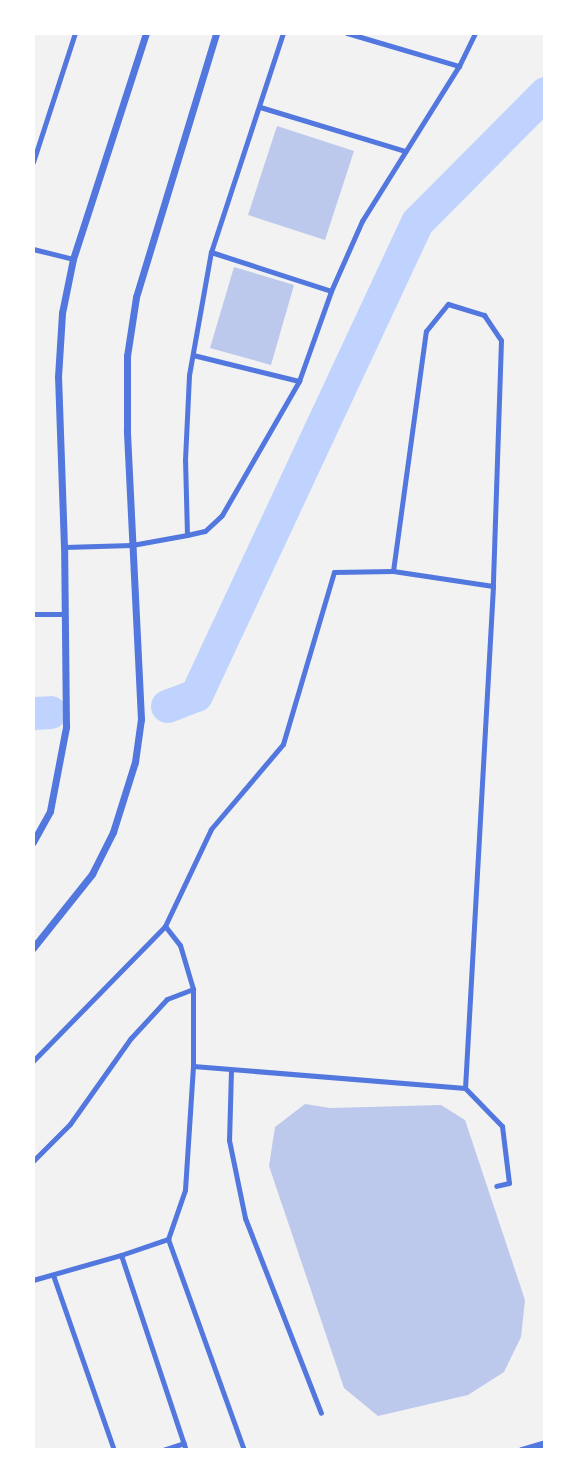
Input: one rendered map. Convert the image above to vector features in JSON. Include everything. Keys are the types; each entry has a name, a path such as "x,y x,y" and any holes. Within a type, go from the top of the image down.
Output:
{"street":[{"path":"33,842 50,811 66,727 64,547 58,377 62,313 73,259 146,33"},
{"path":"33,948 92,874 113,832 135,761 141,719 132,545 127,356 136,297 216,33"},
{"path":"521,1450 545,1443"}],"lane":[{"path":"33,162 75,33"},
{"path":"187,535 185,460 189,374 211,252 283,33"},
{"path":"347,33 458,65"},
{"path":"64,547 132,545 187,535 205,531 222,515 299,381 331,292 362,221 475,33"},
{"path":"260,107 405,151"},
{"path":"33,249 73,259"},
{"path":"211,252 331,292"},
{"path":"393,571 426,331 448,304 484,315 500,340 493,586 464,1088"},
{"path":"193,355 299,381"},
{"path":"33,1061 165,926 211,830 283,744 334,572 393,571 493,586"},
{"path":"33,614 65,614"},
{"path":"165,926 180,945 192,989 193,1066 185,1190 168,1239 244,1450"},
{"path":"33,1161 70,1124 140,1028 167,999 192,989"},
{"path":"193,1066 464,1088 502,1126 509,1183 496,1186"},
{"path":"231,1070 229,1140 245,1218 321,1413"},
{"path":"33,1280 168,1239"},
{"path":"121,1255 185,1446 163,1450"},
{"path":"53,1275 114,1450"}],"building":[{"path":"277,126 354,151 325,240 248,215"},
{"path":"234,267 294,285 271,365 210,348"},
{"path":"305,1104 330,1108 441,1105 465,1120 525,1300 521,1337 504,1372 468,1395 378,1416 344,1388 269,1166 275,1127"}],"waterway":[{"path":"167,706 196,695 417,222 545,93"},
{"path":"33,713 50,712"}]}
